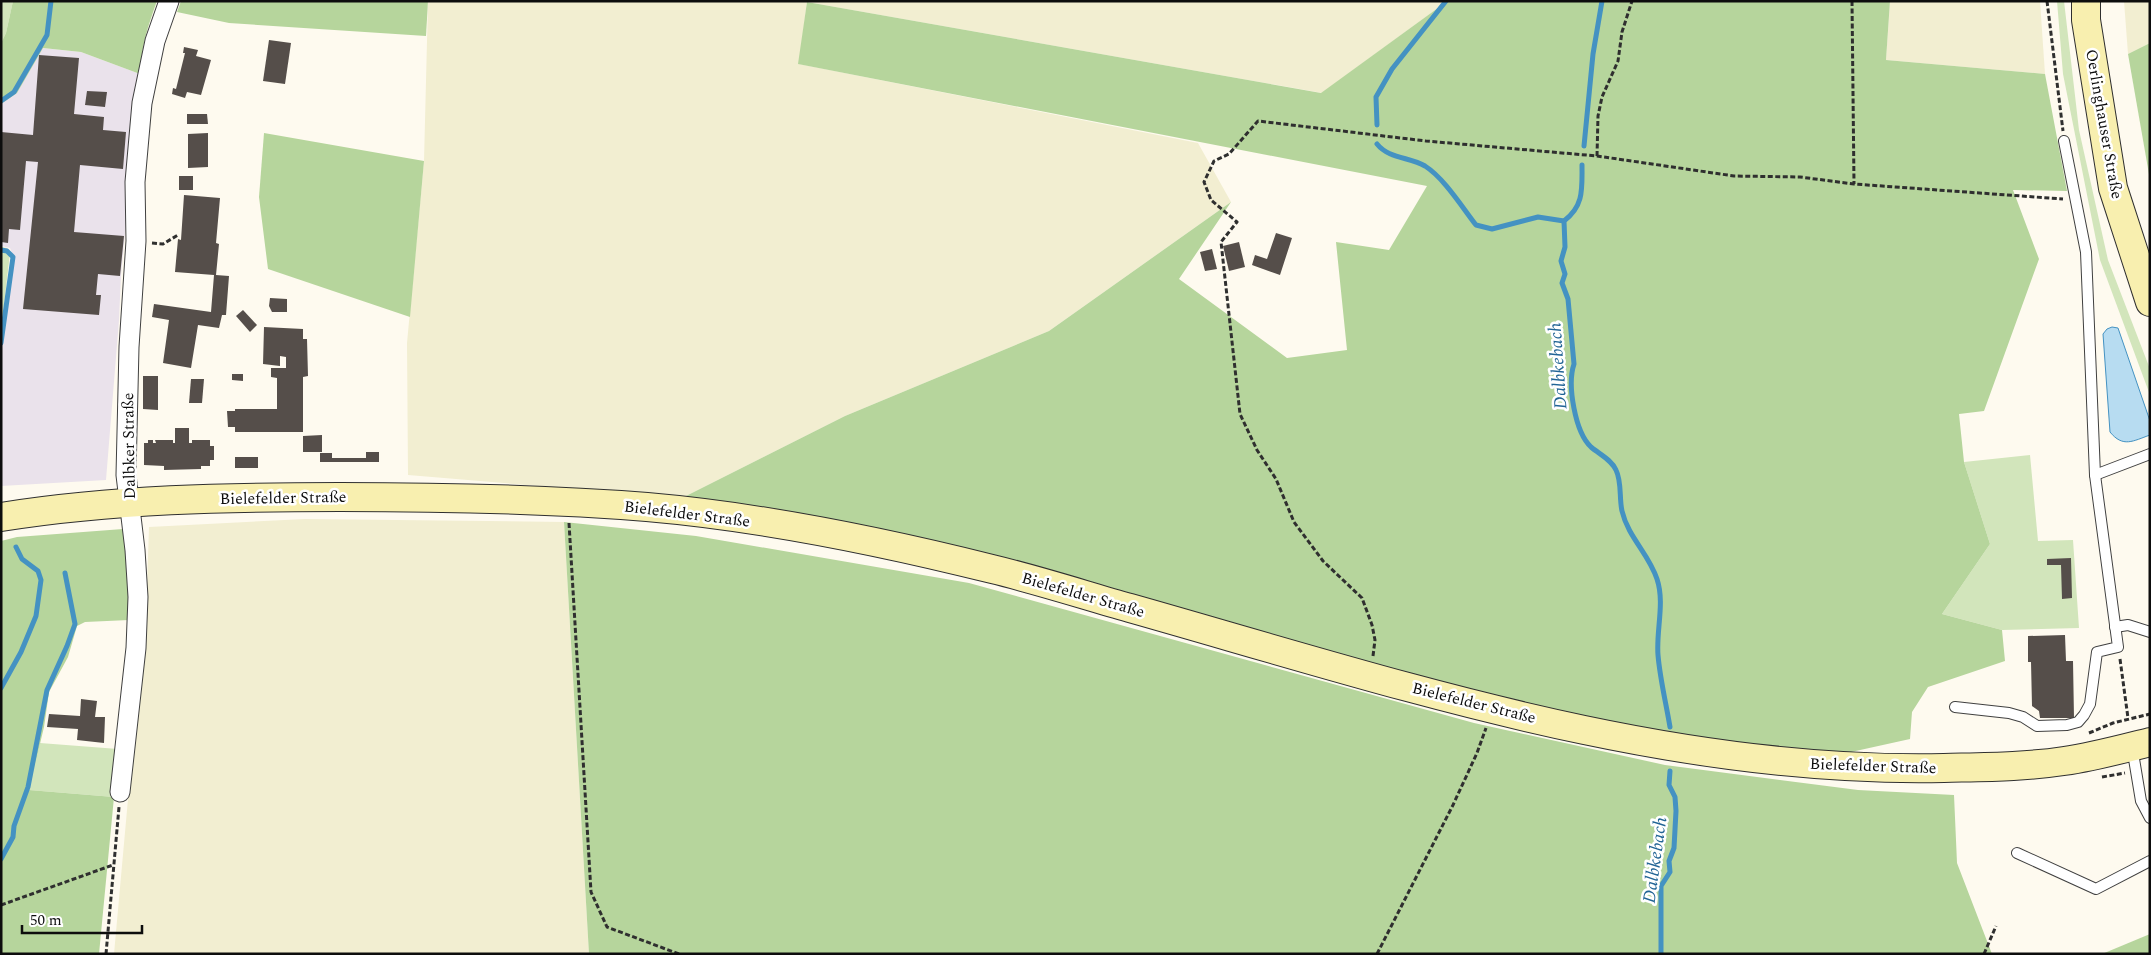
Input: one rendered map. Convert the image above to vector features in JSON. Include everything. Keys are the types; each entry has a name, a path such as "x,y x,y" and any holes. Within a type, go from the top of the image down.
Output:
{"main road":[{"name":"Oerlinghauser Straße","path":"2086,1 2086,20 2112,188 2150,302"},
{"name":"Bielefelder Straße","path":"3,516 129,503 308,497 420,497 568,502 652,508 778,525 895,547 993,569 1477,705 1610,734 1706,752 1795,763 1883,770 1972,768 2139,753"}],"street":[{"name":"Dalbker Straße","path":"120,792 136,648 138,597 135,550 126,475 129,348 136,242 134,192 142,103 155,41 169,1"}],"lane":[{"path":"1955,707 2009,713 2023,717 2037,726 2067,725 2078,722 2090,704 2097,652 2118,648 2095,475 2086,252 2064,141"},
{"path":"2095,475 2150,454"},
{"path":"2115,627 2128,626 2150,632"},
{"path":"2139,753 2141,801 2150,818"},
{"path":"2017,853 2096,889 2150,861"}],"path":[{"path":"1597,156 1598,116 1602,97 1618,61 1622,32 1632,1"},
{"path":"1852,1 1854,184"},
{"path":"2048,1 2064,141"},
{"path":"1370,676 1374,640 1372,625 1362,598 1323,561 1294,522 1276,479 1256,450 1240,414 1221,242 1237,222 1211,200 1204,182 1214,161 1229,154 1258,121 1426,141 1597,156 1734,176 1800,177 1854,184 2059,198"},
{"path":"136,242 163,244 178,235"},
{"path":"568,502 591,892 607,927 679,954"},
{"path":"2118,648 2128,718"},
{"path":"2113,722 2150,714"},
{"path":"1377,954 1453,805 1477,753 1488,723"},
{"path":"2093,778 2111,777 2139,753"},
{"path":"106,954 120,792"},
{"path":"1,905 113,866"},
{"path":"1984,954 1996,926"}],"shaded area":[{"path":"428,1 1444,1 1442,5 1322,93 807,2 799,64 1198,143 1231,202 1049,331 845,416 682,498 408,475 407,343 424,161"},
{"path":"1890,1 2040,1 2045,74 1886,60"},
{"path":"2124,1 2150,1 2150,43 2128,54"},
{"path":"42,48 81,52 140,74 121,276 106,480 1,486 1,339 12,253 10,248 1,246 1,104 17,92"},
{"path":"305,519 564,522 589,954 114,954 147,589 149,527"}],"green space":[{"path":"1,1 13,1 6,33 1,43"},
{"path":"13,1 157,1 146,37 140,74 81,52 43,48 17,93 1,104 1,43 6,33"},
{"path":"181,1 428,1 426,36 229,23 177,12"},
{"path":"1444,1 1890,1 1886,60 2045,74 2067,191 2013,190 2039,259 1984,411 1959,414 1964,462 1990,544 1942,614 2002,630 2005,661 1928,687 1912,712 1910,739 1842,754 1684,743 682,498 845,416 1049,331 1231,202 1179,279 1287,358 1347,350 1336,242 1389,250 1427,186 798,64 807,2 1321,93 1442,5"},
{"path":"2057,1 2064,1 2079,130 2108,260 2150,369 2150,395 2100,260 2063,74"},
{"path":"2150,43 2150,180 2128,54"},
{"path":"264,133 424,161 410,317 268,269 259,197"},
{"path":"1,247 7,248 10,253 1,331"},
{"path":"2030,455 2038,541 2073,540 2079,628 2002,630 1942,614 1990,544 1964,462"},
{"path":"564,522 696,536 969,583 1474,723 1665,765 1858,790 1954,795 1957,863 1992,954 589,954"},
{"path":"123,529 132,590 129,620 85,622 77,626 68,657 49,692 44,727 29,790 114,797 99,954 1,954 1,541 17,537"},
{"path":"40,743 118,749 114,797 29,790"},
{"path":"2150,934 2150,954 2102,954"}],"water":[{"path":"2112,327 2118,328 2150,421 2150,435 2128,442 2119,440 2110,432 2103,334"}],"building":[{"path":"269,40 291,43 285,84 263,81"},
{"path":"184,47 198,50 196,56 211,60 201,95 187,92 185,98 172,94 173,88 176,89 185,53 183,53"},
{"path":"39,55 79,58 74,114 104,117 103,130 126,132 123,169 80,165 74,232 124,236 120,276 98,274 96,295 101,295 99,315 23,309 38,162 26,161 20,230 9,229 8,243 1,242 1,132 33,135"},
{"path":"87,91 107,92 105,107 85,105"},
{"path":"187,114 207,114 208,124 187,124"},
{"path":"208,133 208,167 188,168 188,134"},
{"path":"179,176 193,176 193,190 179,190"},
{"path":"184,195 220,198 216,243 219,244 216,275 229,276 226,315 222,315 219,328 198,325 191,368 163,363 169,320 152,317 154,304 211,312 214,275 175,272 178,239 181,240"},
{"path":"1276,233 1292,238 1280,275 1252,265 1255,255 1267,259"},
{"path":"1239,242 1245,267 1229,271 1223,246"},
{"path":"1212,249 1217,269 1205,271 1200,252"},
{"path":"270,298 287,299 287,312 272,312 269,306"},
{"path":"243,310 257,325 250,332 236,316"},
{"path":"264,327 303,329 303,339 307,339 308,376 303,377 303,432 235,432 235,427 228,427 227,411 235,411 235,409 277,409 277,378 271,377 271,368 286,368 286,357 280,356 280,366 263,364"},
{"path":"232,374 243,374 243,381 232,380"},
{"path":"143,376 158,376 158,410 143,409"},
{"path":"191,379 204,379 202,403 189,403"},
{"path":"175,428 189,428 189,443 192,443 192,440 210,440 210,446 214,446 214,460 210,460 210,466 201,466 201,469 164,470 164,466 144,465 144,443 148,443 148,440 153,440 153,443 156,443 155,440 173,440 173,443 175,443"},
{"path":"322,435 322,452 303,452 303,436"},
{"path":"366,452 379,452 379,462 320,462 320,453 332,453 332,458 366,458"},
{"path":"235,457 258,457 258,468 235,468"},
{"path":"2071,558 2072,598 2062,599 2061,565 2047,565 2047,559"},
{"path":"2065,635 2066,661 2073,661 2074,718 2040,718 2039,711 2032,706 2031,662 2028,662 2028,636"},
{"path":"81,699 97,701 95,717 105,717 104,743 77,740 78,729 47,727 49,714 80,716"}],"waterway":[{"path":"1,101 14,92 47,35 51,1"},
{"path":"1377,125 1376,97 1392,69 1446,1"},
{"name":"Dalbkebach","path":"1584,146 1593,54 1602,1"},
{"path":"1377,144 1387,152 1419,163 1432,171 1446,185 1476,225 1492,229 1538,217 1564,221"},
{"name":"Dalbkebach","path":"1582,165 1582,189 1578,203 1571,215 1564,221 1565,247 1561,261 1565,274 1562,283 1568,299 1574,364 1571,384 1572,396 1577,420 1585,440 1605,457 1616,470 1625,520 1649,561 1657,579 1660,597 1658,655 1670,727"},
{"path":"1,250 7,251 13,257 1,343"},
{"path":"1,688 21,652 36,616 41,580 38,571 22,559 16,547"},
{"path":"1,859 13,837 14,826 28,787 47,690 75,624 65,573"},
{"name":"Dalbkebach","path":"1661,954 1661,886 1670,872 1669,861 1674,848 1676,811 1675,797 1669,785 1670,771"}]}
